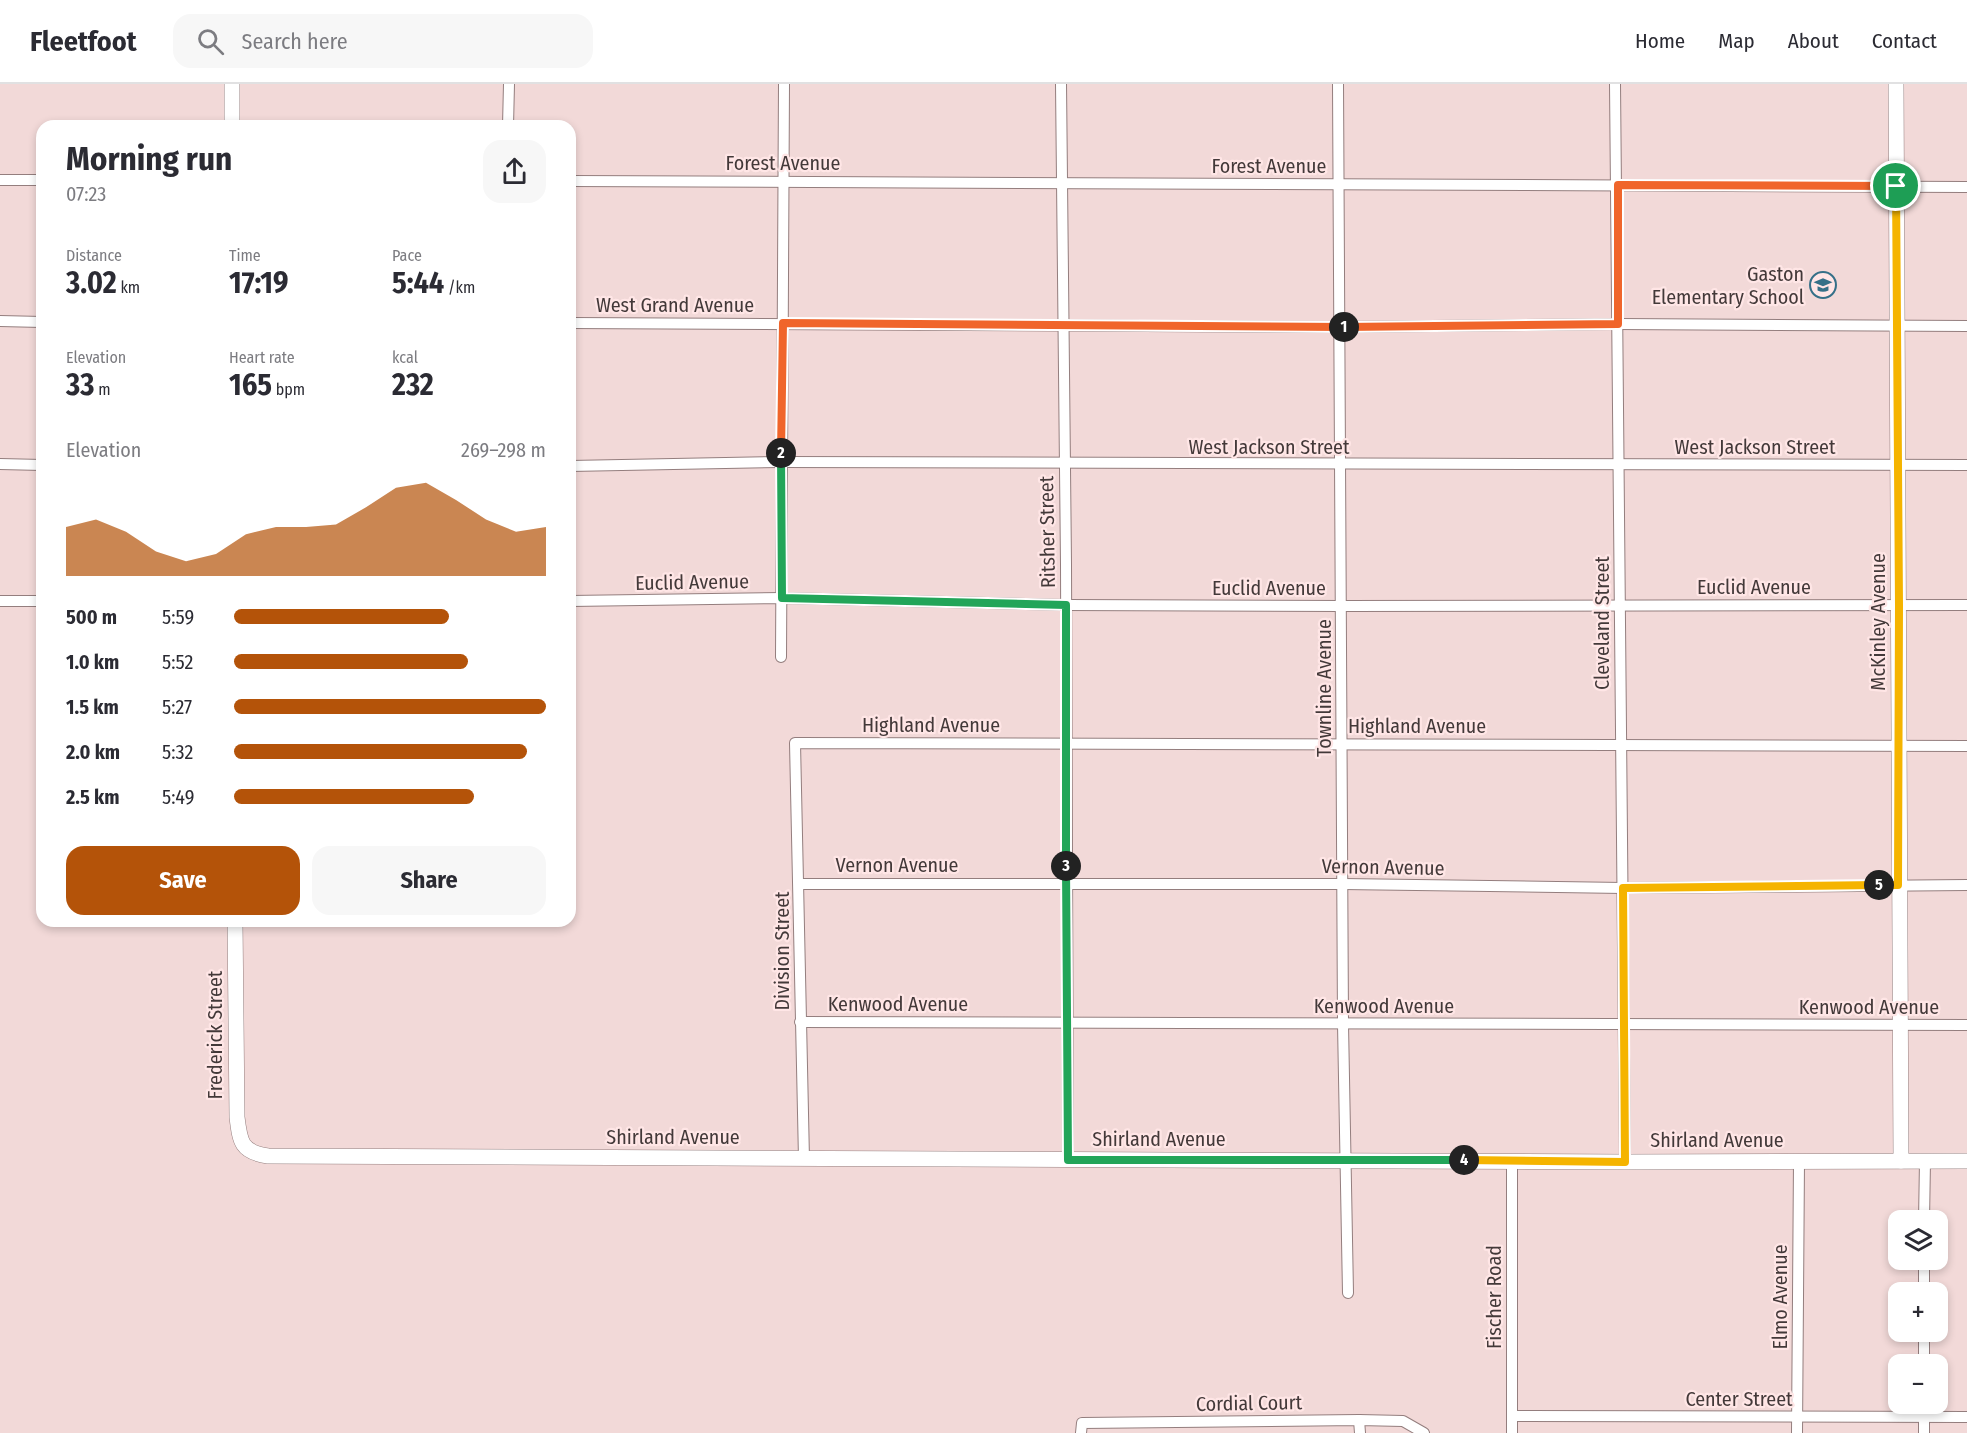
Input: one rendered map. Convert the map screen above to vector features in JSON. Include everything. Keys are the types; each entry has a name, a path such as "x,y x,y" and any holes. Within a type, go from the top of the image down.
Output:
{"street":[{"path":"232,84 232,120"},
{"path":"508,84 508,120"},
{"path":"781,657 784,84"},
{"name":"Ritsher Street","path":"1061,84 1068,1160"},
{"name":"Townline Avenue","path":"1338,84 1343,1024 1348,1293"},
{"name":"Cleveland Street","path":"1615,84 1618,185 1619,605 1625,1162"},
{"name":"McKinley Avenue","path":"1896,84 1901,1161"},
{"path":"0,180 36,180"},
{"name":"Forest Avenue","path":"576,181 1967,187"},
{"path":"0,321 36,322"},
{"name":"West Grand Avenue","path":"576,323 1339,327 1618,324 1967,326"},
{"name":"West Jackson Street","path":"576,466 781,462 1967,465"},
{"path":"0,464 36,465"},
{"name":"Euclid Avenue","path":"576,601 782,598 1066,605 1967,605"},
{"path":"0,601 36,601"},
{"name":"Highland Avenue","path":"795,743 1967,746"},
{"name":"Division Street","path":"795,743 804,1159"},
{"name":"Vernon Avenue","path":"799,884 1343,884 1623,888 1967,885"},
{"name":"Frederick Street","path":"235,927 237,1117 238,1133 245,1148"},
{"name":"Kenwood Avenue","path":"800,1022 1967,1025"},
{"name":"Shirland Avenue","path":"245,1148 251,1152 268,1156 1625,1162 1967,1161"},
{"name":"Fischer Road","path":"1512,1161 1512,1433"},
{"name":"Elmo Avenue","path":"1797,1433 1799,1161"},
{"path":"1924,1161 1924,1210"},
{"name":"Center Street","path":"1512,1416 1967,1417"},
{"path":"1923,1416 1924,1433"},
{"path":"1359,1419 1359,1433"},
{"name":"Cordial Court","path":"1081,1433 1082,1423 1168,1428 1238,1428 1300,1421 1359,1419 1403,1421 1424,1433"},
{"path":"1300,1421 1300,1433"}],"place":[{"name":"Gaston Elementary School","path":"1823,285"}],"route":[{"path":"1618,185 1896,186 1899,605 1898,885 1623,888 1625,1162 1068,1160 1066,605 782,598 783,323 1339,327 1618,324 1618,185"}]}
